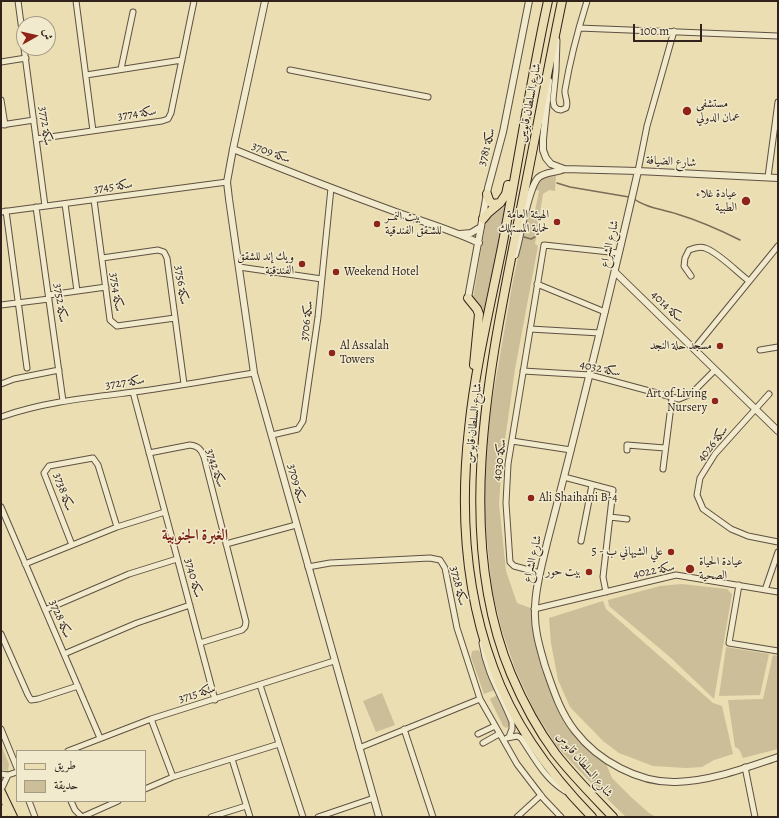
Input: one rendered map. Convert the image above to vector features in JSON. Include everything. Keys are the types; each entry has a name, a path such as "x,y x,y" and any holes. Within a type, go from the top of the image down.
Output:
{"main road":[{"name":"شارع السلطان قابوس","path":"548,1 479,365 469,429 465,479 465,522 469,566 479,625 493,668 506,697 549,768 569,793 592,817"},
{"name":"شارع السلطان قابوس","path":"562,1 506,283 486,414 481,470 481,543 487,586 496,630 511,673 530,713 554,751 584,787 614,817"},
{"path":"482,223 488,213 500,203 506,194 521,138"},
{"path":"487,194 492,204 500,203"},
{"path":"468,298 478,309 479,314 472,378 469,429"},
{"path":"1,791 13,817"},
{"path":"1,809 4,817"}],"street":[{"name":"سكة 3772","path":"18,1 20,16"},
{"path":"76,1 93,131"},
{"name":"سكة 3774","path":"36,138 168,119 171,113 194,1"},
{"name":"سكة 3709","path":"265,1 227,182 254,373 379,817"},
{"name":"سكة 3781","path":"468,298 487,194 503,132 529,1"},
{"path":"558,24 553,100 554,106 561,110 566,108 568,104 565,91 579,28 587,1"},
{"path":"121,69 133,12"},
{"path":"579,28 778,36"},
{"path":"638,171 646,126 674,32"},
{"path":"552,52 543,150 546,158 551,164 564,169"},
{"name":"سكة 3772","path":"26,58 45,206"},
{"path":"1,62 26,58"},
{"path":"86,74 182,60"},
{"path":"290,70 428,97"},
{"path":"1,100 3,125 34,120"},
{"path":"768,177 778,102"},
{"name":"سكة 3709","path":"233,150 331,188 459,234 479,243"},
{"path":"506,283 519,244 531,190 538,178 564,169"},
{"name":"شارع الضيافة","path":"564,169 778,178"},
{"name":"شارع الشراع","path":"638,171 590,375 540,573 534,609 539,645 557,701 575,732 592,749 604,758 632,773 660,781 675,782 707,779 778,757"},
{"name":"سكة 3745","path":"3,212 227,182"},
{"name":"سكة 3706","path":"272,435 298,429 303,421 322,279 331,188"},
{"name":"سكة 3754","path":"94,200 110,320 117,326 175,318"},
{"path":"65,204 77,291"},
{"name":"سكة 3752","path":"36,207 63,401"},
{"path":"3,212 27,368"},
{"path":"459,234 471,233 482,223"},
{"name":"سكة 4030","path":"540,573 514,566 510,562 506,491 508,464 544,245 619,253"},
{"path":"694,349 778,246"},
{"path":"691,276 684,266 685,258 689,250 705,248 719,256 749,281"},
{"name":"سكة 3756","path":"102,258 158,250 164,252 167,258 184,384"},
{"path":"239,267 322,279"},
{"name":"سكة 4014","path":"615,272 778,431"},
{"path":"537,284 605,312"},
{"path":"1,305 106,287"},
{"path":"530,328 600,333"},
{"path":"760,350 778,347"},
{"path":"1,384 14,379 59,370"},
{"name":"سكة 4032","path":"523,371 590,375 679,399 691,394 714,370"},
{"name":"سكة 3727","path":"1,417 30,408 63,401 133,392 254,373"},
{"name":"سكة 3740","path":"133,392 215,700"},
{"path":"756,409 769,394"},
{"path":"663,469 672,398"},
{"name":"سكة 4026","path":"756,409 715,454 700,478 697,495 703,509 731,529 748,536 778,542"},
{"path":"512,441 571,450"},
{"name":"سكة 3742","path":"149,453 190,445 196,445 201,449 246,622 245,627 242,630 200,643"},
{"path":"627,450 628,445 665,448"},
{"name":"سكة 3738","path":"72,545 44,473 50,466 93,458 98,465 117,527"},
{"path":"564,477 613,490 603,577 606,592"},
{"path":"582,541 592,485"},
{"name":"سكة 3728","path":"1,507 100,738"},
{"path":"25,564 117,527 165,512"},
{"path":"610,517 627,519"},
{"path":"226,544 296,525"},
{"path":"765,590 778,552"},
{"name":"سكة 3728","path":"308,567 330,562 430,558 440,560 445,568 457,628 480,699"},
{"path":"45,610 129,574 177,559"},
{"name":"سكة 4022","path":"534,609 676,575 778,592"},
{"path":"739,585 729,643 778,651"},
{"path":"64,654 137,623 190,605"},
{"path":"479,625 484,659 493,683 512,722 512,729 509,737"},
{"path":"1,634 21,681 32,700 78,686"},
{"name":"سكة 3715","path":"70,750 151,719 215,700 334,661"},
{"path":"260,685 303,817"},
{"path":"360,748 480,699 517,764 541,795 561,817"},
{"path":"151,719 173,777"},
{"path":"478,734 495,726"},
{"path":"1,729 16,766"},
{"path":"404,729 432,817"},
{"path":"483,743 499,734"},
{"path":"503,740 509,737 517,736 521,738 539,765 555,784 569,793"},
{"path":"146,789 173,777 279,744"},
{"path":"232,759 250,817"},
{"path":"746,767 756,817"},
{"path":"1,774 8,775 16,772"},
{"path":"1,791 8,775"},
{"path":"517,817 541,795"},
{"path":"318,817 374,798"},
{"path":"29,802 35,817"},
{"path":"71,802 75,810 82,817 116,802"},
{"path":"210,817 246,806"}],"green space":[{"path":"556,173 555,191 549,190 543,194 535,244 538,246 515,369 502,461 499,504 506,571 517,603 533,609 533,624 566,720 604,759 612,778 649,813 656,817 626,817 558,748 535,712 516,671 502,631 492,590 483,499 488,425 512,286 528,210 535,211 539,191 533,188 538,181 548,175"},
{"path":"506,205 485,315 473,298 486,221"},
{"path":"682,584 727,589 732,594 714,699 670,657 609,606 608,600 660,586"},
{"path":"603,601 606,609 713,703 722,706 733,754 714,760 702,767 686,768 653,766 619,753 603,741 570,707 558,680 551,643 549,618"},
{"path":"726,647 769,654 760,695 719,696"},
{"path":"479,650 495,690 484,694 471,657 472,651"},
{"path":"773,655 778,656 778,749 743,758 739,749 735,747 728,700 763,699"},
{"path":"382,693 395,725 376,732 363,701"},
{"path":"497,695 509,721 509,726 506,728 503,726 490,699"},
{"path":"1,745 9,764 8,771 1,769"}],"waterway":[{"path":"557,183 570,187 629,197"},
{"path":"634,199 649,206 701,222 740,240"},
{"path":"524,237 531,239 535,237"}],"place":[{"name":"مستشفى عمان الدولي","path":"687,111"},
{"name":"عيادة غلاء الطبية","path":"746,201"},
{"name":"الهيئة العامة لحماية المستهلك","path":"557,222"},
{"name":"بيت النمــر للشـقق الفندقية","path":"377,224"},
{"name":"ويك إند للشقق الفندقية","path":"302,264"},
{"name":"Weekend Hotel","path":"336,272"},
{"name":"مسجد حلة النجد","path":"720,346"},
{"name":"Al Assalah Towers","path":"332,353"},
{"name":"Art of Living Nursery","path":"715,401"},
{"name":"Ali Shaihani B-4","path":"531,498"},
{"name":"علي الشيهاني ب - 5","path":"671,552"},
{"name":"عيادة الحياة الصحية","path":"690,569"},
{"name":"بيت حور","path":"589,572"}],"district":[{"name":"الغبرة الجنوبية","path":"195,536"}]}
